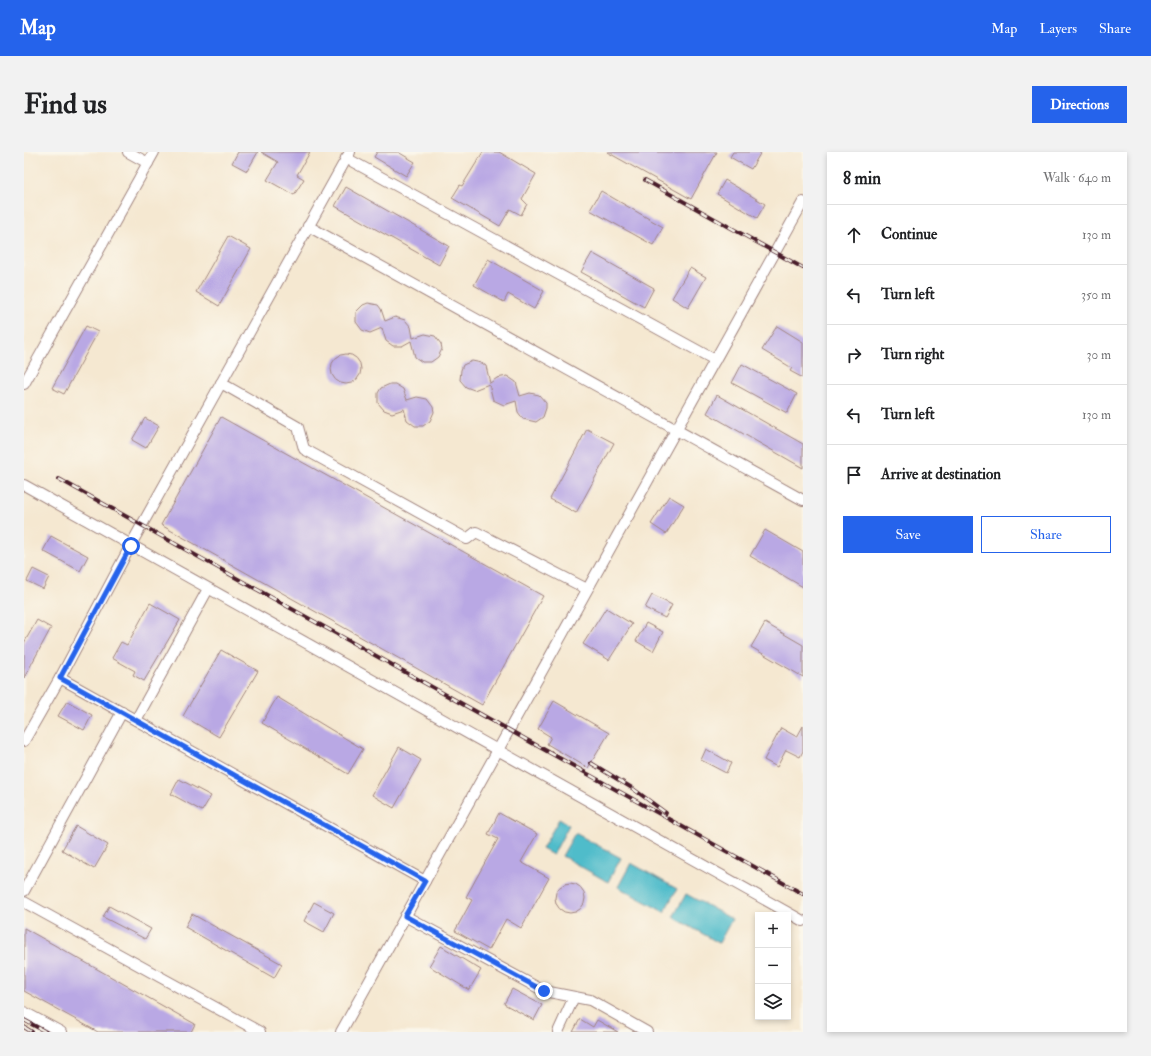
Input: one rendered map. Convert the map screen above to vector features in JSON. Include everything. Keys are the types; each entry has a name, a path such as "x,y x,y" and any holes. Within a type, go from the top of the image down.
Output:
{"lane":[{"path":"128,152 148,163"},
{"path":"24,384 154,152"},
{"path":"24,741 27,729 60,678 131,546 348,155 715,360"},
{"path":"341,1032 803,202"},
{"path":"308,226 803,500"},
{"path":"221,383 298,427 304,449 467,539 476,532 587,589"},
{"path":"24,485 803,921"},
{"path":"136,720 208,589"},
{"path":"60,678 425,881"},
{"path":"24,891 122,712"},
{"path":"24,902 260,1032"},
{"path":"405,916 544,991 590,1000 647,1032"},
{"path":"558,1032 574,997"},
{"path":"24,1012 61,1032"}],"water":[{"path":"559,819 569,825 553,855 542,849"},
{"path":"575,833 621,858 608,882 562,856"},
{"path":"631,863 677,889 664,912 618,887"},
{"path":"686,894 732,919 719,943 673,917"}],"building":[{"path":"238,152 258,152 247,171 232,163"},
{"path":"261,152 310,152 297,175 304,179 294,195 267,180 278,162"},
{"path":"377,152 398,152 415,162 406,176 374,157"},
{"path":"483,152 499,152 536,174 522,199 527,204 521,215 510,209 500,226 452,198 460,185 462,186"},
{"path":"607,152 717,152 691,199"},
{"path":"733,152 761,152 751,169 730,157"},
{"path":"725,180 765,204 757,218 717,194"},
{"path":"346,187 449,246 439,265 335,206"},
{"path":"601,191 663,227 653,245 590,210"},
{"path":"228,236 251,249 219,306 196,292"},
{"path":"592,253 654,288 644,307 581,272"},
{"path":"488,259 544,291 534,309 508,294 504,302 474,285"},
{"path":"690,268 706,277 688,308 672,298"},
{"path":"368,303 378,305 385,321 395,317 405,320 411,327 413,338 425,334 435,336 441,344 442,349 438,357 431,362 422,362 415,357 411,341 402,346 393,346 386,341 382,328 370,333 362,330 356,322 356,312 363,305"},
{"path":"86,326 98,332 64,394 52,388"},
{"path":"777,326 803,342 803,378 790,371 792,368 762,350"},
{"path":"346,354 356,359 361,369 356,379 346,384 336,379 331,369 336,359"},
{"path":"472,361 482,363 486,366 490,383 497,378 507,376 516,382 520,396 530,393 539,395 546,403 543,417 536,422 523,419 518,412 516,401 504,405 493,400 489,384 474,390 466,387 460,380 461,370 463,365"},
{"path":"742,364 797,394 787,413 732,383"},
{"path":"390,384 395,384 403,389 407,400 417,397 427,399 433,407 434,412 430,421 423,426 415,426 407,420 404,409 392,413 384,410 378,403 378,393 381,388"},
{"path":"717,395 803,444 803,468 707,413"},
{"path":"221,417 543,596 482,705 161,525"},
{"path":"145,418 159,426 146,448 132,440"},
{"path":"587,429 614,443 576,513 550,499"},
{"path":"669,496 684,505 666,534 651,524"},
{"path":"765,530 803,552 803,587 750,556"},
{"path":"51,536 88,556 80,571 43,551"},
{"path":"33,569 49,577 43,589 27,581"},
{"path":"652,595 672,605 665,618 645,608"},
{"path":"150,603 180,620 144,681 133,675 135,671 112,658 121,642 127,645"},
{"path":"606,608 632,624 609,660 583,644"},
{"path":"37,620 51,628 24,678 24,643"},
{"path":"646,623 663,632 653,651 636,641"},
{"path":"765,623 803,645 803,677 751,647"},
{"path":"221,650 258,671 219,737 183,716"},
{"path":"277,697 363,749 348,774 262,723"},
{"path":"67,701 92,715 84,730 58,716"},
{"path":"554,701 609,733 588,768 547,744 551,737 538,729"},
{"path":"803,726 803,751 800,757 786,750 777,767 764,760 781,728 797,737"},
{"path":"399,747 421,760 394,808 372,795"},
{"path":"706,749 731,763 726,773 701,760"},
{"path":"179,779 211,796 202,811 171,794"},
{"path":"499,813 537,834 521,862 549,878 521,928 506,919 489,950 455,931 472,900 466,897 498,839 488,834"},
{"path":"76,826 108,845 94,869 62,850"},
{"path":"570,883 580,888 585,898 580,908 570,913 560,908 555,898 560,888"},
{"path":"314,902 334,913 324,932 304,921"},
{"path":"109,906 151,929 145,939 103,917"},
{"path":"192,914 282,964 274,978 185,927"},
{"path":"24,928 195,1024 191,1032 98,1032 24,991"},
{"path":"441,946 481,970 469,990 429,966"},
{"path":"512,989 542,1005 534,1020 504,1004"},
{"path":"580,1019 593,1027 597,1020 618,1032 573,1032"}],"railway":[{"path":"645,180 803,268"},
{"path":"59,479 803,894"},
{"path":"591,763 632,788 666,813"},
{"path":"24,1020 46,1032"},
{"path":"24,1027 32,1032"}],"route":[{"path":"131,546 60,678 425,881 405,916 544,991"}]}
